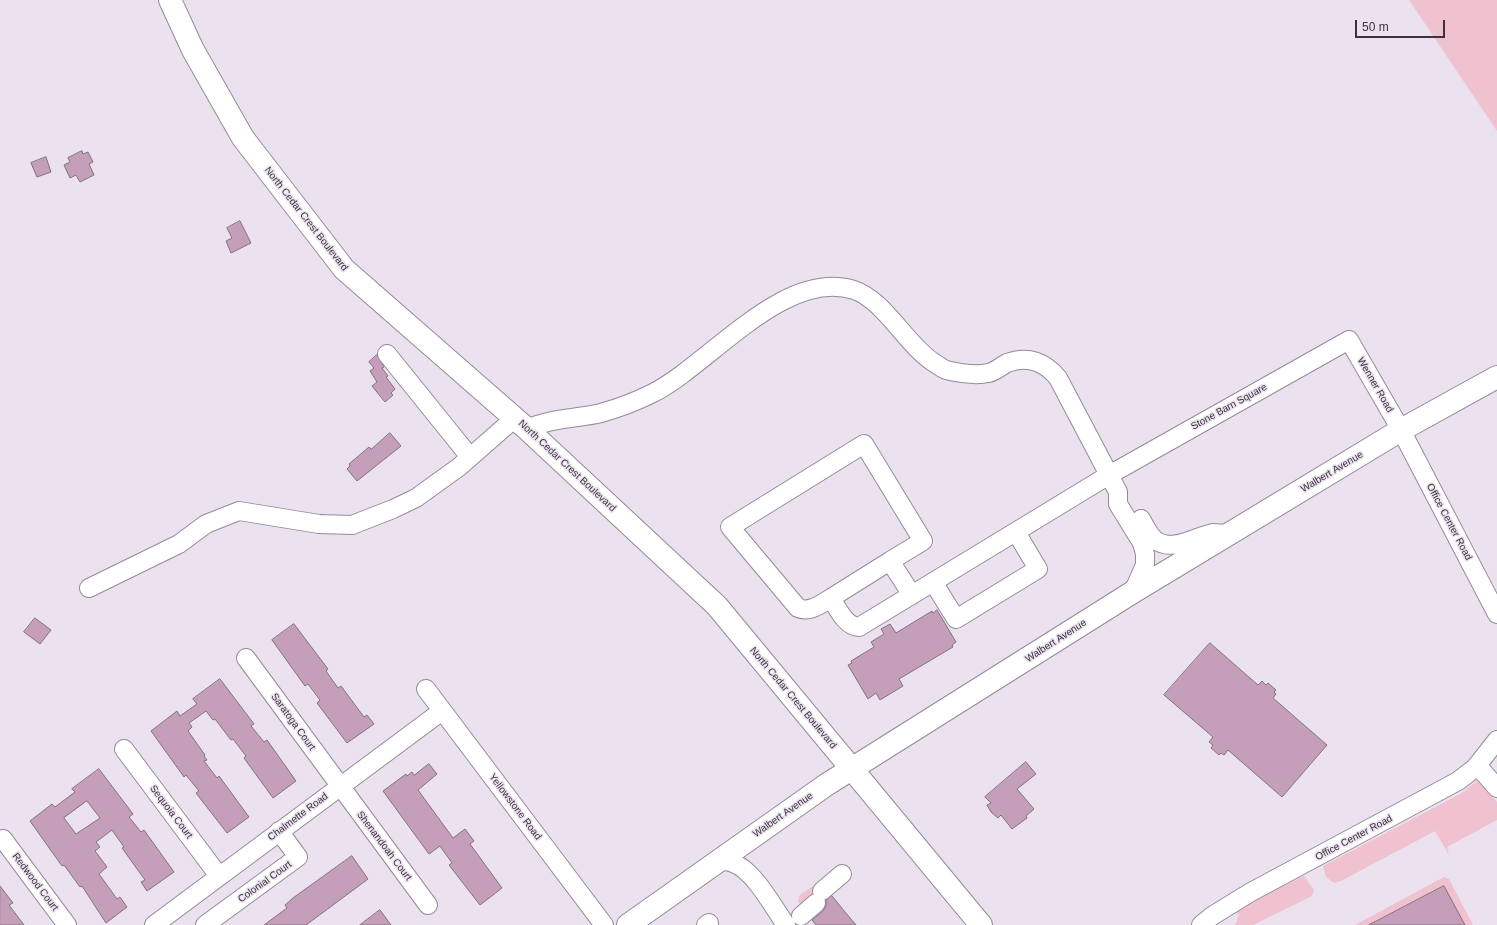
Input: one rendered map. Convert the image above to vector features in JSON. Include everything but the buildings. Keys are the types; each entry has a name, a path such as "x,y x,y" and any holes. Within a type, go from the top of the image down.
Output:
{"main road":[{"name":"North Cedar Crest Boulevard","path":"170,0 193,50 243,138 344,269 521,424 717,606 851,770 981,925"},
{"name":"Walbert Avenue","path":"628,925 747,840 851,770 1133,592 1401,430 1497,377"}],"street":[{"path":"89,588 179,544 206,524 239,511 319,524 352,525 416,498 470,457 521,424 602,413 653,392 673,381 763,312 808,290 840,287 855,290 868,296 917,348 943,369 966,373 989,373 1008,363 1032,360 1049,367 1058,378 1110,475 1118,492 1118,504 1142,543 1145,554 1145,565 1133,592"},
{"name":"Wenner Road","path":"1349,340 1401,430"},
{"name":"Stone Barn Square","path":"831,598 846,620 854,626 859,627 1110,475 1349,340"},
{"path":"387,354 470,457"},
{"name":"Office Center Road","path":"1401,430 1497,614"},
{"path":"864,444 923,540 831,598 811,609 803,610 798,608 730,527 864,444"},
{"path":"1118,492 1129,498 1149,534 1159,542 1171,544 1183,543 1213,533 1228,535"},
{"path":"933,582 956,619 1038,569 1016,532"},
{"path":"890,561 912,595"},
{"name":"Saratoga Court","path":"246,658 339,786"},
{"name":"Yellowstone Road","path":"426,688 604,925"},
{"name":"Chalmette Road","path":"157,924 339,786 442,711"},
{"name":"Office Center Road","path":"1211,922 1251,892 1458,781 1477,765 1497,740"},
{"name":"Sequoia Court","path":"124,749 219,876"},
{"path":"1477,765 1497,788"},
{"name":"Shenandoah Court","path":"339,786 428,905"},
{"name":"Colonial Court","path":"205,925 298,857 279,831"},
{"name":"Redwood Court","path":"3,839 67,925"},
{"path":"747,840 747,871"},
{"path":"715,863 723,861 732,862 747,871 795,917 844,877"}],"shaded area":[{"path":"1409,0 1497,0 1497,131"},
{"path":"1478,780 1497,802 1497,820 1447,847 1449,855 1435,831 1341,881 1334,883 1326,877 1323,866 1462,793"},
{"path":"832,875 834,877 802,903 798,903 799,896 802,893"},
{"path":"1304,876 1314,890 1312,896 1253,925 1235,925 1239,915 1236,912 1257,898"},
{"path":"1444,877 1449,879 1473,925 1355,925"}]}
